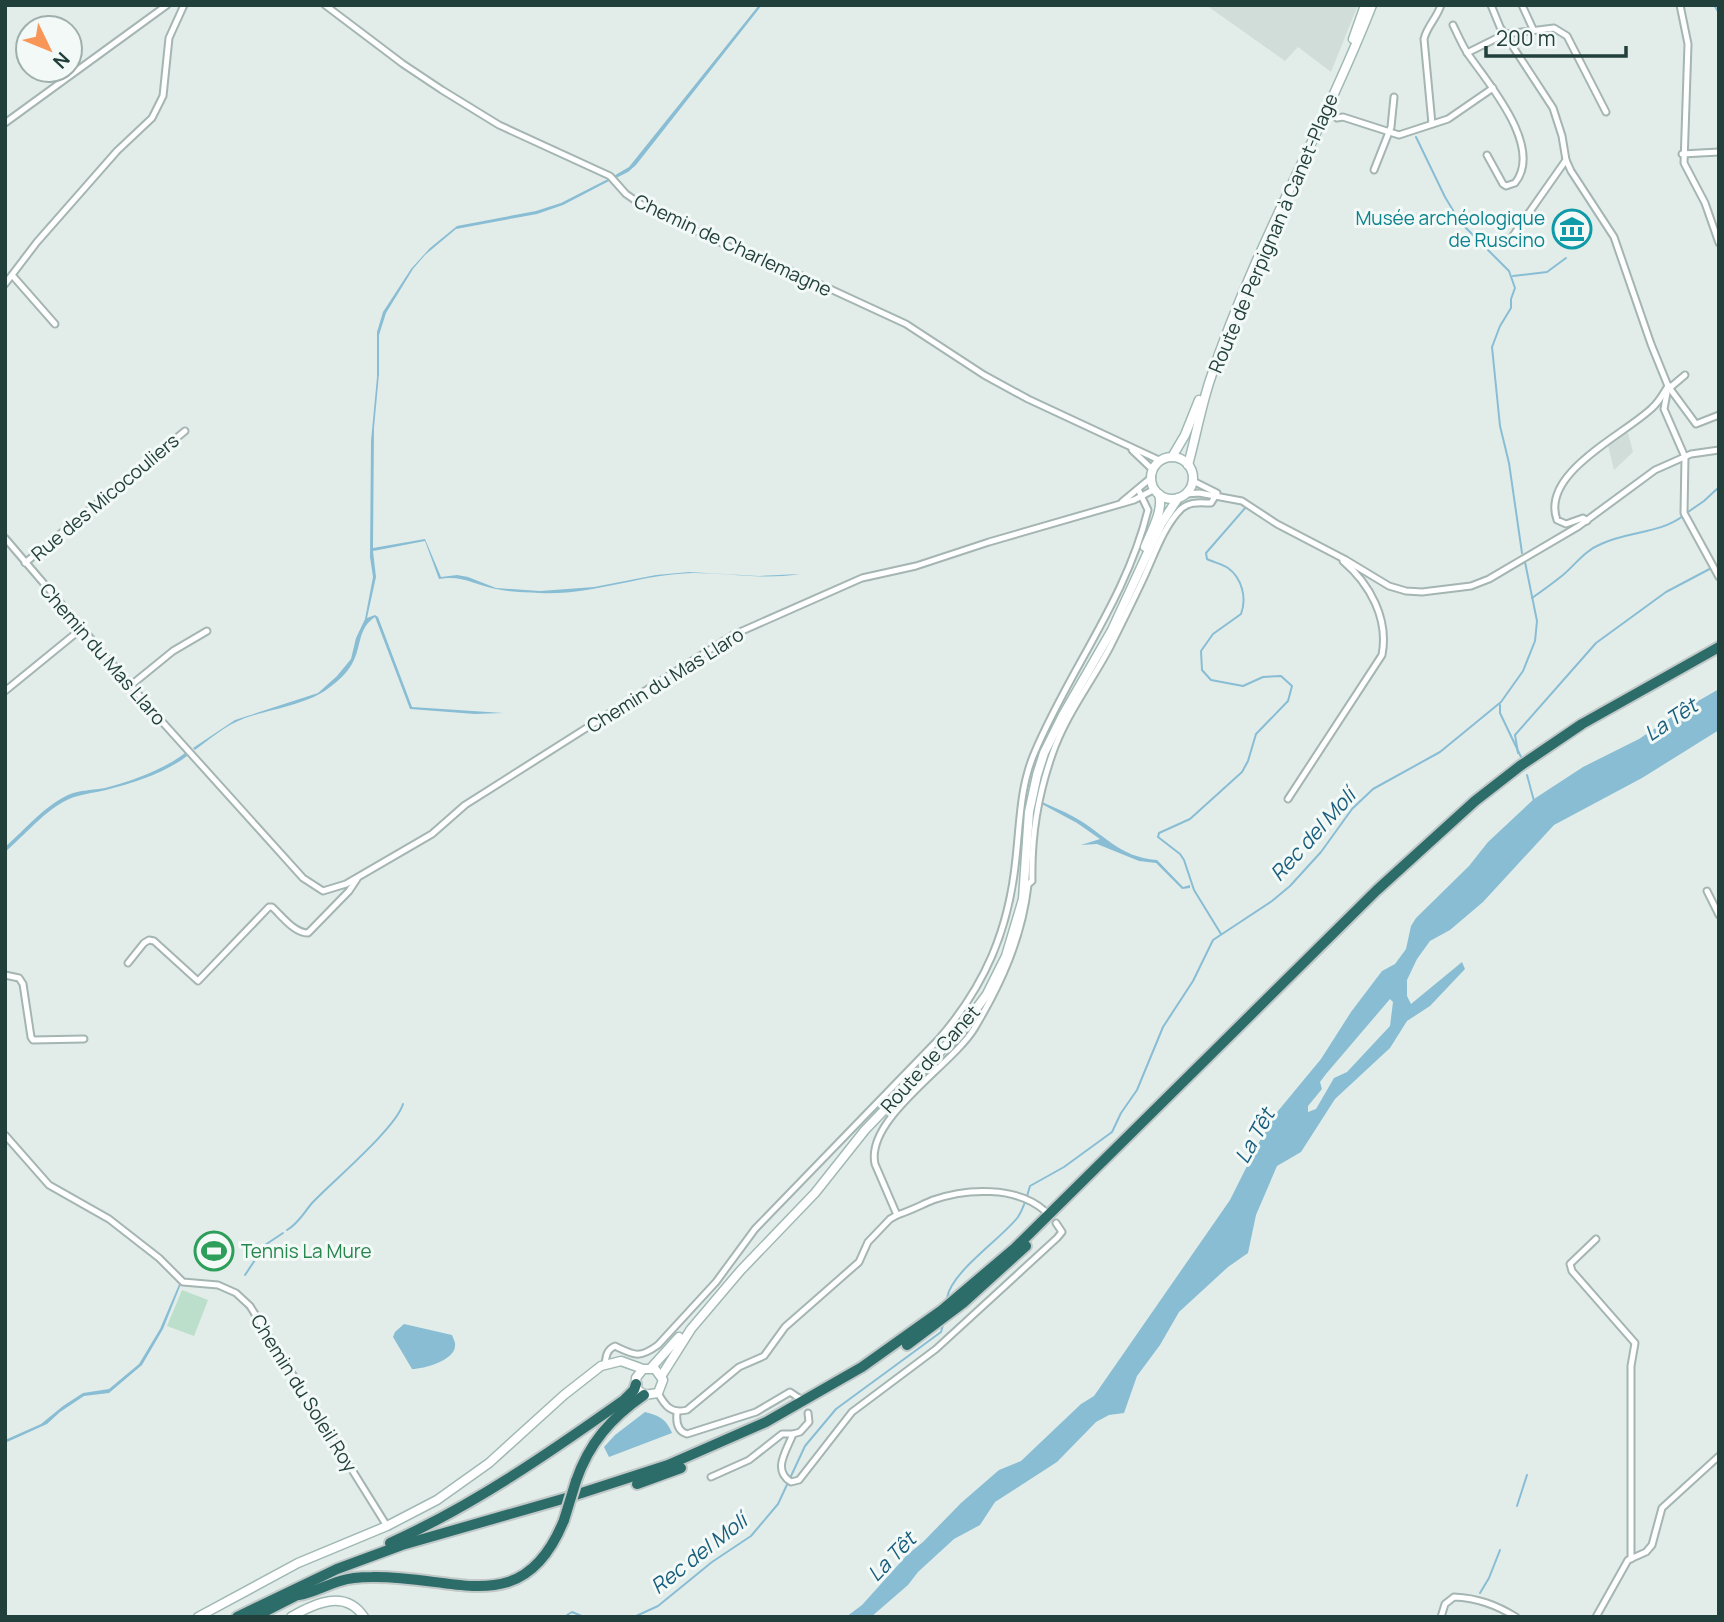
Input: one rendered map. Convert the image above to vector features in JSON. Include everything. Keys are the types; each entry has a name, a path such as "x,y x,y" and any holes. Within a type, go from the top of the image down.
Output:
{"highway":[{"path":"344,1567 402,1545 602,1488 679,1461 791,1409 879,1356 942,1310 1015,1248 1377,890 1459,814 1520,766 1582,724 1719,647"},
{"path":"254,1617 296,1595 397,1553 664,1475 779,1423 923,1335 1014,1258 1329,945 1454,826 1506,783 1549,753 1604,718 1719,654"},
{"path":"237,1617 448,1515 511,1477 624,1400 636,1381"},
{"path":"296,1595 307,1594 342,1580 367,1577 396,1577 463,1588 488,1588 522,1578 539,1566 554,1545 583,1462 595,1441 611,1423 645,1395"}],"main road":[{"name":"Route de Perpignan à Canet-Plage","path":"1188,465 1211,375 1274,221 1365,24 1371,5"},
{"name":"Route de Perpignan à Canet-Plage","path":"1172,457 1197,407 1270,220 1371,5"},
{"path":"1172,457 1188,465 1193,481 1186,494 1168,499 1157,492 1152,473 1161,461 1172,457"},
{"name":"Route de Canet","path":"647,1368 757,1247 813,1191 878,1110 957,1028 984,992 1003,953 1015,916 1026,812 1041,752 1125,594 1159,510 1161,501 1157,492"},
{"name":"Route de Canet","path":"662,1375 691,1329 741,1270 815,1193 865,1130 973,1015 997,977 1017,924 1026,885 1029,812 1044,753 1112,630 1161,524 1178,498"},
{"path":"198,1617 210,1614 298,1563 387,1526 437,1500 489,1463 564,1395 604,1365 621,1361 647,1368 662,1375 663,1384 658,1393 645,1395 627,1367 604,1365"},
{"path":"636,1381 647,1368"},
{"path":"291,1617 312,1605 329,1600 349,1603 364,1617"}],"street":[{"path":"5,123 167,5"},
{"path":"5,284 37,242 117,151 152,118 163,96 169,38 184,5"},
{"name":"Chemin de Charlemagne","path":"325,5 403,64 499,125 612,178 626,194 642,205 732,248 774,263 906,324 984,375 1028,399 1161,461"},
{"path":"1432,124 1424,39 1427,30 1437,18 1441,5"},
{"path":"1491,5 1505,34 1553,108 1571,171 1614,237 1668,386 1694,423 1719,415"},
{"path":"1522,5 1533,29"},
{"path":"1680,5 1688,44 1682,154 1705,203 1719,243"},
{"path":"1453,25 1467,53 1508,112 1519,137 1524,156 1523,168 1515,183 1506,186 1503,184 1487,155"},
{"path":"1467,53 1505,34 1554,28 1567,36 1606,112"},
{"path":"1337,118 1343,117 1399,135 1456,115 1493,88"},
{"path":"1374,170 1389,133 1394,97"},
{"path":"1682,154 1719,152"},
{"path":"1512,237 1566,160"},
{"path":"12,275 55,324"},
{"path":"1587,521 1583,518 1566,524 1557,520 1553,502 1556,495 1577,464 1650,410 1668,386 1672,386 1685,375"},
{"path":"1668,386 1664,409 1685,457 1685,514 1719,577"},
{"name":"Rue des Micocouliers","path":"25,563 185,432"},
{"name":"Chemin de Charlemagne","path":"1120,443 1136,453 1152,473"},
{"path":"1186,494 1216,494 1242,501 1277,524 1389,586 1422,592 1471,586 1503,572 1587,521 1655,470 1685,457 1719,450"},
{"path":"1139,492 1152,473"},
{"path":"1193,481 1216,494"},
{"path":"1139,492 1157,492"},
{"path":"604,1365 606,1353 615,1346 640,1355 647,1354 657,1345 716,1282 749,1236 938,1040 981,981 1008,906 1017,858 1025,782 1044,733 1106,618 1135,554 1148,510 1139,492"},
{"name":"Chemin du Mas Llaro","path":"5,538 130,686 303,878 323,891 346,884 432,834 465,805 733,635 862,578 916,566 1120,504 1139,492"},
{"path":"897,1215 873,1155 877,1143 895,1113 973,1031 1012,956 1021,931 1026,885 1032,881 1032,844 1052,752 1109,648 1163,535 1182,508 1197,502 1211,503 1216,494"},
{"path":"1288,799 1382,655 1385,641 1380,616 1369,588 1335,554"},
{"path":"5,691 81,629"},
{"path":"130,686 173,652 207,631"},
{"name":"Chemin du Mas Llaro","path":"128,963 144,943 153,941 198,981 269,907 272,906 297,931 307,933 349,891 358,876"},
{"path":"1707,891 1719,915"},
{"path":"5,975 19,978 23,984 33,1040 84,1040"},
{"name":"Chemin du Soleil Roy","path":"5,1135 49,1185 109,1219 159,1258 183,1282 218,1284 236,1293 250,1306 387,1526"},
{"path":"658,1393 670,1410 677,1413 687,1410 738,1367 764,1356 785,1327 859,1262 868,1242 897,1215 942,1198 974,1192 1020,1196 1034,1201 1045,1210"},
{"path":"793,1434 780,1471 790,1482 799,1480 852,1412 936,1349 1057,1238 1062,1232 1056,1223"},
{"path":"1596,1239 1570,1264 1572,1271 1635,1343 1632,1366 1632,1559"},
{"path":"677,1413 678,1427 682,1433 687,1434 756,1412 790,1392 799,1398"},
{"path":"711,1477 756,1456 774,1438 782,1434 793,1434 806,1427 809,1422 808,1413"},
{"path":"1596,1617 1628,1560 1646,1552 1652,1545 1662,1508 1719,1456"},
{"path":"1441,1617 1445,1604 1454,1597 1493,1604 1516,1617"}],"shaded area":[{"path":"1206,5 1358,5 1331,72 1298,47 1285,61"},
{"path":"1624,432 1628,433 1633,452 1614,470 1608,445"}],"green space":[{"name":"Tennis La Mure","path":"218,1233 230,1257 209,1268 197,1244"},
{"path":"182,1290 208,1300 194,1336 167,1326"}],"water":[{"path":"759,5 762,5 636,165 614,179 612,177 629,167"},
{"path":"610,178 611,180 563,205 537,214 456,229 413,269 386,313 379,335 379,374 374,428 373,548 425,539 441,577 468,577 496,588 540,591 594,587 656,575 689,572 706,573 674,574 578,591 539,593 501,590 455,578 439,579 425,541 373,551 376,577 367,618 375,615 378,617 412,707 503,713 475,714 410,709 375,617 362,633 350,667 322,693 238,721 195,750 193,748 235,720 318,693 351,659 356,638 365,619 373,577 370,557 371,441 377,377 377,332 383,312 411,269 430,248 457,226 536,211 561,203"},
{"name":"La Têt","path":"1719,689 1719,730 1642,778 1554,825 1483,902 1450,930 1430,941 1407,980 1407,996 1411,1004 1462,962 1465,969 1430,1006 1407,1021 1390,1048 1335,1099 1301,1152 1277,1166 1256,1215 1248,1253 1228,1267 1179,1312 1160,1345 1137,1376 1124,1413 1109,1415 1096,1422 1057,1462 995,1502 980,1525 954,1539 871,1617 846,1617 862,1605 907,1555 961,1503 999,1470 1021,1461 1081,1404 1094,1396 1230,1200 1278,1111 1321,1059 1351,1012 1382,971 1395,964 1406,949 1411,926 1416,918 1469,866 1488,842 1534,799 1583,767 1639,739","holes":["1390,999 1393,1002 1390,1026 1347,1072 1334,1078 1316,1109 1308,1112 1308,1106 1322,1089 1320,1082 1326,1074"]},
{"path":"185,753 187,756 169,768 148,777 74,797 60,804 43,816 5,852 5,847 59,800 73,793 105,788 136,778 167,765"},
{"path":"1038,800 1074,817 1122,850 1157,860 1183,887 1190,885 1190,888 1182,889 1156,863 1139,861 1097,844 1081,845 1100,839"},
{"path":"180,1282 163,1329 142,1365 109,1393 84,1396 47,1424 5,1443 5,1440 41,1424 83,1393 109,1389 139,1364 160,1329"},
{"path":"404,1324 452,1335 454,1351 438,1363 412,1369 393,1337"},
{"path":"645,1412 662,1419 672,1433 609,1457 604,1447"}],"waterway":[{"name":"Rec del Molí","path":"1714,5 1719,13"},
{"path":"1416,137 1460,222 1509,271 1515,288 1511,308 1492,347 1500,426 1509,463 1522,553"},
{"path":"1513,276 1547,272 1566,258"},
{"name":"Rec del Molí","path":"1688,512 1719,487"},
{"path":"1221,934 1194,890 1184,860 1158,837 1159,833 1190,819 1242,772 1256,734 1288,701 1292,686 1281,676 1263,677 1243,686 1211,680 1202,670 1201,651 1213,634 1241,614 1243,601 1237,577 1228,568 1207,559 1206,553 1246,507"},
{"name":"Rec del Molí","path":"1532,598 1595,547 1664,526 1683,516"},
{"name":"Rec del Molí","path":"947,1298 957,1277 1018,1217 1030,1186 1064,1167 1112,1132 1137,1090 1163,1027 1193,981 1213,940 1290,886 1321,852 1352,809 1373,789 1440,752 1501,702 1523,671 1535,641 1537,621 1525,562"},
{"path":"1518,753 1515,735 1596,643 1666,592 1719,564"},
{"path":"1500,705 1500,713 1521,757"},
{"path":"1527,775 1534,801"},
{"path":"287,1230 377,1140 403,1104"},
{"path":"265,1245 283,1233"},
{"path":"245,1275 259,1254"},
{"name":"Rec del Molí","path":"634,1617 658,1606 712,1562 751,1536 778,1504 805,1446 836,1409 941,1332 943,1325"},
{"path":"1517,1506 1527,1475"},
{"path":"1480,1593 1500,1550"},
{"name":"Rec del Molí","path":"564,1617 572,1612 584,1617"}],"place":[{"name":"Musée archéologique de Ruscino","path":"1572,229"},
{"name":"Tennis La Mure","path":"214,1251"}]}
